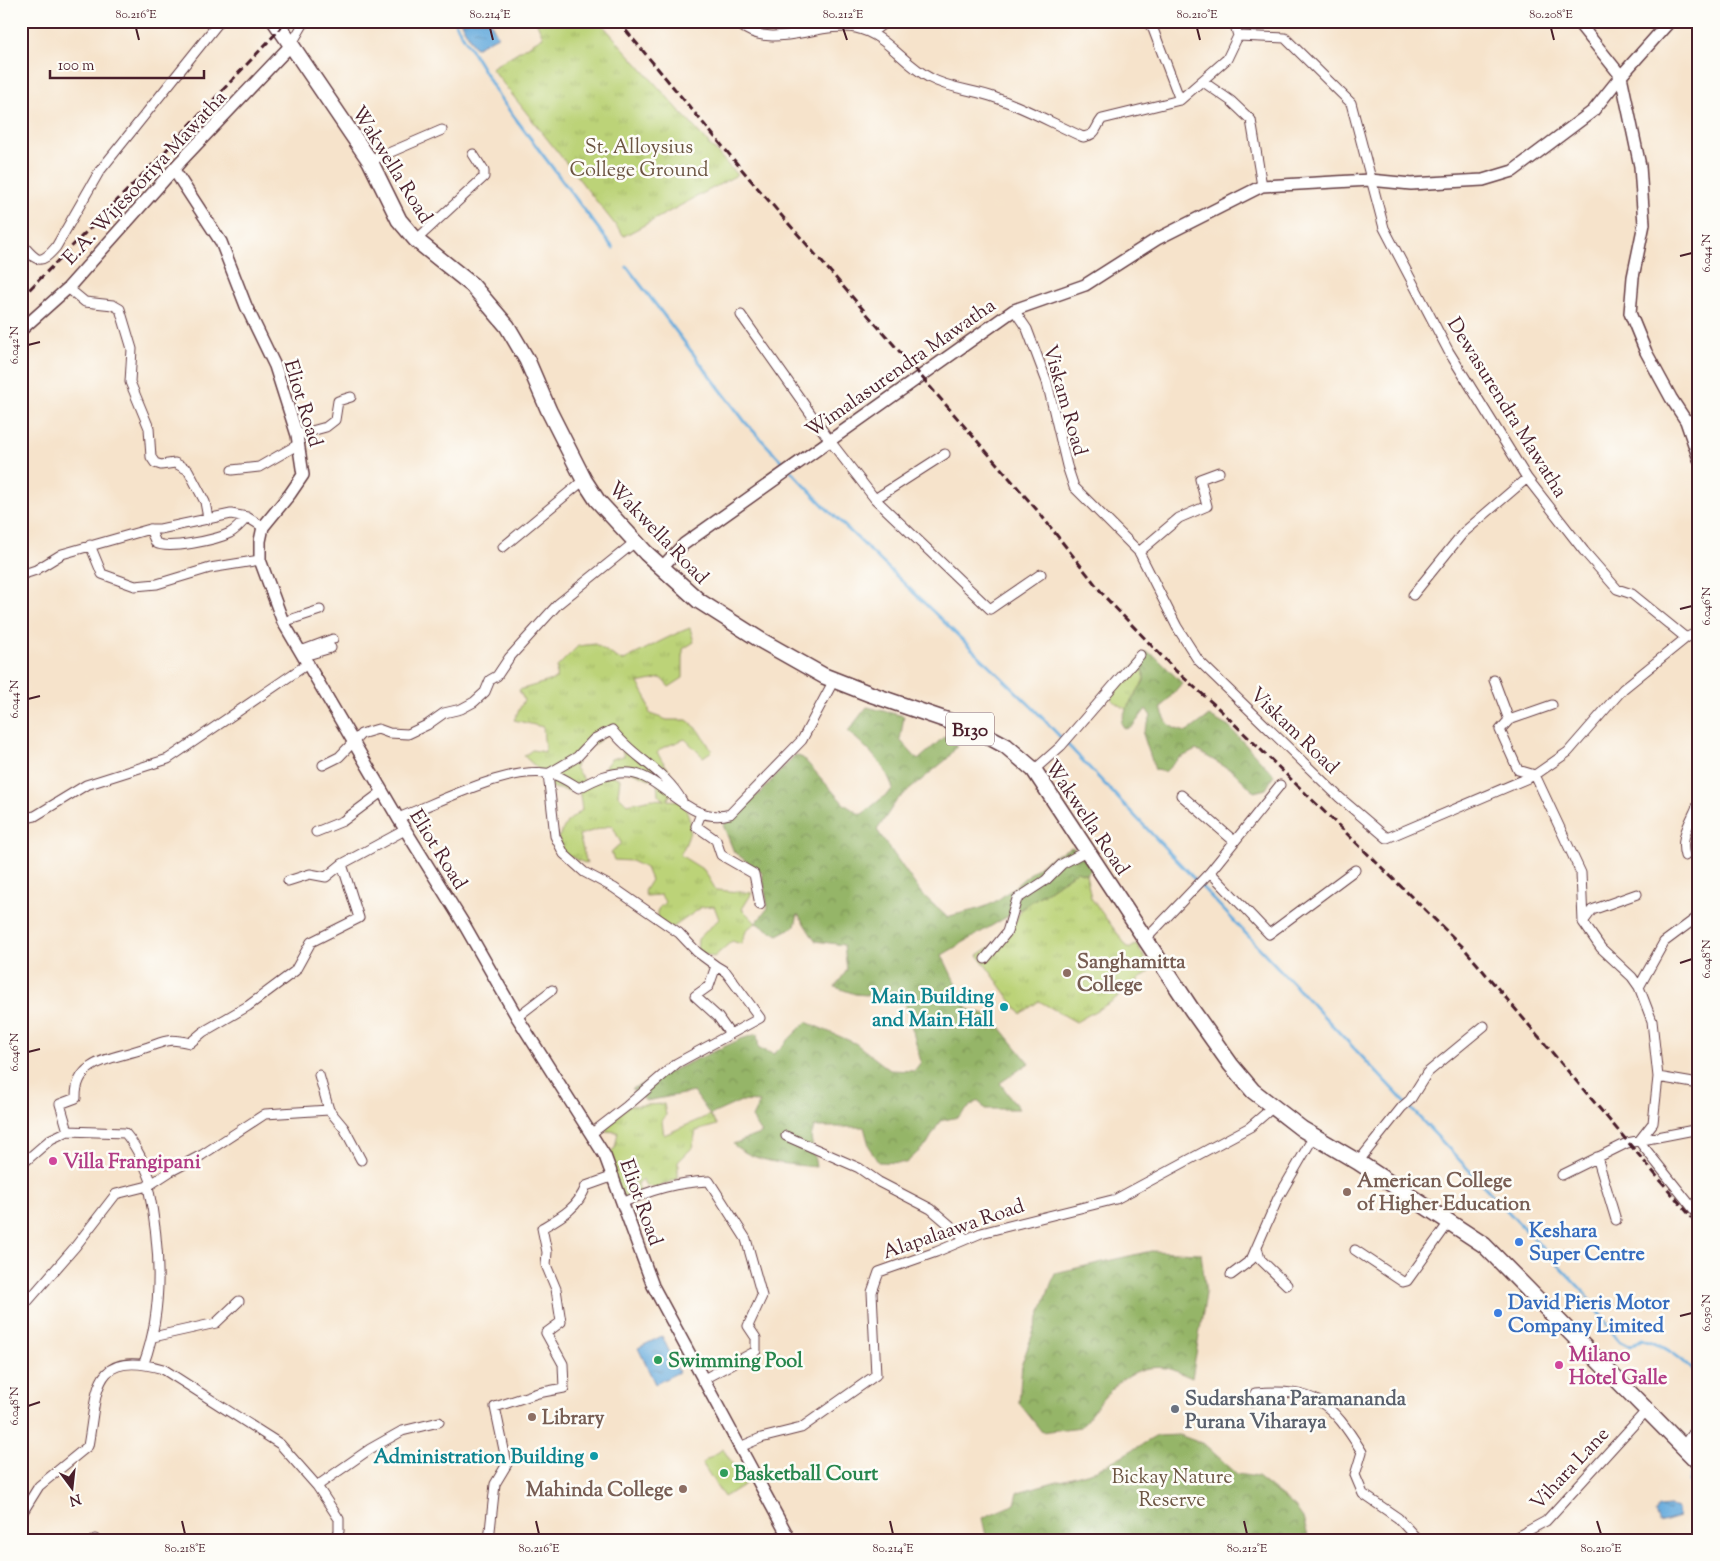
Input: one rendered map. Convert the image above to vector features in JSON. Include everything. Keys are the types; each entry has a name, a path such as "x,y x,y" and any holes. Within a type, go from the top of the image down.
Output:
{"main road":[{"name":"Wakwella Road","path":"276,21 370,161 399,220 416,240 472,285 507,326 526,360 584,480 597,500 635,542 699,601 762,641 834,680 978,731 1006,746 1034,770 1145,940 1231,1065 1253,1091 1272,1108 1450,1221 1484,1245 1699,1463"}],"street":[{"path":"21,243 35,258 41,260 47,258 56,247 98,172 220,21"},
{"path":"291,46 304,21"},
{"path":"736,21 745,30 756,36 800,33 826,27 854,28 872,32 931,79 997,98 1082,137 1091,135 1097,130 1102,119 1180,100 1228,59 1238,36 1234,21"},
{"path":"872,32 887,21"},
{"path":"1146,21 1153,30 1180,100"},
{"path":"1577,21 1621,76 1640,166 1644,224 1633,277 1630,312 1650,359 1670,398 1686,421 1699,459"},
{"path":"1586,31 1592,21"},
{"path":"1202,80 1231,101 1251,120 1262,186 1370,180 1411,184 1483,180 1513,171 1593,112 1621,76 1670,21"},
{"name":"Dewasurendra Mawatha","path":"1238,36 1285,38 1352,103 1370,180 1384,228 1404,270 1449,352 1527,478 1584,551 1617,589 1632,594 1686,638"},
{"name":"E.A. Wijesooriya Mawatha","path":"21,330 68,288 174,170 291,46"},
{"path":"370,161 442,130"},
{"path":"416,240 484,177 484,171 473,154"},
{"name":"Eliot Road","path":"174,170 221,242 246,306 275,366 298,440 303,474 290,494 263,527 260,560 283,622 405,830 460,917 517,1017 592,1133 614,1176 653,1286 790,1540"},
{"name":"Wimalasurendra Mawatha","path":"662,566 684,544 1014,310 1085,285 1157,239 1262,186"},
{"path":"68,288 85,302 112,305 120,309 132,349 130,382 149,428 151,457 155,463 161,465 175,463 188,470 206,502 208,518"},
{"name":"Viskam Road","path":"1014,310 1027,329 1047,382 1067,466 1074,487 1139,552 1177,627 1198,660 1339,797 1388,838 1535,775 1568,752 1623,689 1686,638 1699,631"},
{"path":"741,315 830,441 875,499 990,609 1040,574"},
{"path":"232,470 259,467 298,440 326,427 335,420 338,401 351,396"},
{"path":"1686,421 1699,417"},
{"path":"875,499 945,454"},
{"path":"1139,552 1179,518 1207,506 1200,478 1220,472"},
{"path":"1413,595 1463,533 1527,478"},
{"path":"503,546 584,480"},
{"path":"21,575 36,570 62,554 150,529 231,514 247,517 263,527"},
{"path":"150,529 156,542 168,546 200,541 229,533 247,517"},
{"path":"323,765 339,756 361,734 378,729 388,733 408,734 428,725 444,713 461,709 474,702 485,692 490,680 497,676 515,651 558,604 635,542"},
{"path":"90,545 102,574 135,586 157,584 210,568 260,560"},
{"path":"283,622 320,610"},
{"path":"21,819 35,816 86,785 168,759 333,638"},
{"path":"305,657 331,648"},
{"path":"1034,770 1061,746 1140,655"},
{"path":"398,818 488,782 527,772 555,775 579,788 609,774 631,772 701,814 719,818 730,814 802,740 834,680"},
{"path":"1494,680 1509,720"},
{"path":"1552,705 1509,720 1500,730 1518,770 1535,775 1581,873 1583,922 1601,948 1632,977 1639,987 1652,1021 1658,1077 1653,1123 1639,1141"},
{"path":"548,774 577,757 594,739 612,730 624,746 656,769 675,789 682,801"},
{"path":"548,774 555,836 564,854 584,872 614,888 679,933 697,952 726,972 760,1018 677,1063 592,1133"},
{"path":"1145,940 1210,872 1280,785"},
{"path":"316,832 343,820 383,791"},
{"path":"1182,795 1234,841"},
{"path":"1685,856 1683,848 1689,819 1699,802"},
{"path":"701,814 696,826 716,840 721,855 754,874 760,904"},
{"path":"288,881 310,874 326,877 342,864 405,830"},
{"path":"985,959 1007,932 1017,899 1046,880 1062,864 1088,850"},
{"path":"68,1131 60,1104 76,1098 76,1086 87,1070 100,1060 142,1049 172,1038 190,1043 203,1032 248,1006 295,970 311,942 359,918 342,864"},
{"path":"1210,872 1269,934 1355,870"},
{"path":"1583,922 1592,910 1637,894"},
{"path":"1639,987 1664,942 1699,916"},
{"path":"716,966 708,986 695,996 718,1017 730,1034"},
{"path":"517,1017 552,990"},
{"path":"1358,1162 1402,1107 1410,1100 1427,1073 1484,1026"},
{"path":"319,1075 329,1110 344,1128 361,1160"},
{"path":"1658,1077 1699,1084"},
{"name":"Alapalaawa Road","path":"740,1447 761,1438 801,1428 876,1375 872,1292 879,1272 936,1252 966,1239 1030,1219 1116,1199 1250,1126 1272,1108"},
{"path":"21,1309 75,1247 116,1194 148,1186 170,1171 202,1155 265,1114 329,1110"},
{"path":"1562,1175 1627,1143 1699,1129"},
{"path":"21,1165 51,1139 68,1131 125,1133 142,1158 151,1181 148,1186 155,1220 156,1313 153,1337 144,1363"},
{"path":"786,1136 859,1168 879,1182 931,1209 966,1239"},
{"path":"1231,1275 1251,1260 1278,1198 1314,1136"},
{"path":"1639,1141 1699,1216"},
{"path":"1597,1157 1616,1220"},
{"path":"489,1540 495,1484 507,1464 495,1406 538,1393 564,1388 562,1364 546,1333 561,1322 556,1289 546,1265 547,1252 542,1228 575,1206 582,1198 586,1186 614,1176"},
{"path":"622,1203 653,1189 687,1182 708,1181 746,1239 762,1296 748,1326 756,1338 756,1351 702,1380"},
{"path":"1355,1250 1403,1282 1407,1281 1450,1221"},
{"path":"1257,1247 1260,1259 1287,1285"},
{"path":"153,1337 216,1323 239,1301"},
{"path":"21,1516 39,1486 88,1446 98,1383 105,1373 119,1365 144,1363 163,1369 280,1444 317,1486 339,1519 339,1531 335,1540"},
{"path":"1251,1402 1255,1393 1293,1391 1326,1403 1362,1452 1355,1475 1363,1494 1398,1518 1418,1540"},
{"name":"Vihara Lane","path":"1511,1540 1546,1521 1647,1410"},
{"path":"1683,1447 1699,1417"},
{"path":"317,1486 402,1431 439,1422"},
{"path":"224,1540 234,1540"}],"green space":[{"name":"St. Alloysius College Ground","path":"536,21 599,21 737,175 624,236 491,68 543,37"},
{"path":"690,628 694,642 683,649 683,678 669,687 661,678 638,683 646,697 650,714 667,720 687,720 699,730 712,751 703,757 685,739 662,748 657,753 678,783 667,800 682,801 690,822 689,834 680,855 704,870 716,890 752,893 742,909 756,923 747,929 741,944 732,941 714,957 697,952 698,939 719,919 714,906 702,907 672,928 658,920 658,909 665,902 661,895 646,896 644,891 651,880 646,868 631,861 614,860 611,852 621,843 612,825 579,835 587,864 564,854 558,838 567,822 582,810 579,788 570,791 553,788 538,769 524,756 532,750 545,752 543,727 514,720 524,700 519,690 556,679 557,667 578,646 595,644 622,661","holes":["615,729 624,756 611,759 604,768 609,774 585,781 575,768 577,757","620,767 657,782 658,795 665,800 652,799 627,804 618,795 620,779 609,774"]},
{"path":"1146,652 1155,656 1182,683 1161,708 1167,722 1177,729 1187,732 1209,716 1229,727 1274,775 1266,789 1254,792 1234,772 1196,750 1178,759 1165,772 1155,770 1143,734 1151,716 1146,709 1132,727 1125,729 1121,723 1126,709 1144,681 1144,670 1132,672 1130,670"},
{"path":"1130,670 1132,672 1144,670 1144,681 1126,709 1112,700 1112,696 1117,684"},
{"path":"867,707 904,716 900,740 918,760 945,736 957,746 947,759 897,800 877,830 921,893 947,917 991,904 1050,859 1072,847 1093,862 1091,870 1086,874 1077,871 1022,908 942,955 968,1009 991,1016 1029,1063 1000,1083 1019,1109 985,1109 978,1100 958,1117 940,1121 927,1144 906,1163 878,1162 870,1149 864,1127 814,1127 811,1137 816,1167 772,1162 751,1155 733,1144 762,1133 752,1118 760,1102 741,1101 710,1115 694,1092 646,1101 632,1089 741,1039 757,1034 759,1049 774,1054 806,1022 855,1043 890,1070 914,1071 921,1062 904,998 855,994 835,987 847,970 844,945 815,941 798,914 795,926 778,935 756,923 768,908 762,873 734,852 723,825 761,792 795,755 803,758 844,804 861,815 893,789 886,772 880,764 848,731"},
{"path":"1077,871 1086,874 1091,898 1129,949 1137,944 1151,970 1111,1002 1076,1022 1039,1001 1021,1014 978,955 1008,935 1022,908"},
{"path":"664,1104 666,1115 662,1121 664,1135 710,1115 717,1125 696,1131 692,1148 678,1162 678,1178 657,1188 646,1186 642,1179 637,1184 641,1193 624,1199 612,1197 612,1181 605,1156 615,1148 618,1132 605,1131 627,1106"},
{"path":"1151,1251 1201,1253 1206,1294 1192,1378 1166,1368 1151,1368 1139,1371 1116,1385 1081,1427 1042,1432 1019,1403 1022,1363 1055,1273"},
{"name":"Bickay Nature Reserve","path":"1179,1435 1204,1444 1237,1474 1257,1477 1295,1507 1303,1518 1309,1540 987,1540 982,1518 1015,1504 1018,1492 1097,1470 1157,1436"},
{"name":"Basketball Court","path":"723,1449 745,1484 724,1497 702,1463"}],"water":[{"path":"460,21 490,21 498,36 475,48"},
{"name":"Swimming Pool","path":"662,1336 679,1372 655,1384 638,1348"},
{"path":"1670,1507 1678,1509 1679,1516 1659,1522 1655,1514 1659,1508"}],"waterway":[{"path":"454,21 500,98 613,248"},
{"path":"627,267 746,423 787,467"},
{"path":"791,471 826,508 1033,708 1583,1291 1619,1341 1630,1347 1642,1339 1659,1345 1680,1358 1699,1376"},
{"path":"1695,1465 1689,1482 1699,1497"}],"railway":[{"path":"21,298 158,159 280,29 284,21"},
{"path":"618,21 749,178 1037,510 1106,598 1176,671 1216,706 1462,946 1699,1226"}],"place":[{"name":"Sanghamitta College","path":"1067,973"},
{"name":"Main Building and Main Hall","path":"1004,1007"},
{"name":"Villa Frangipani","path":"53,1161"},
{"name":"American College of Higher Education","path":"1347,1192"},
{"name":"Keshara Super Centre","path":"1519,1242"},
{"name":"David Pieris Motor Company Limited","path":"1498,1313"},
{"name":"Swimming Pool","path":"658,1360"},
{"name":"Milano Hotel Galle","path":"1559,1365"},
{"name":"Sudarshana Paramananda Purana Viharaya","path":"1175,1409"},
{"name":"Library","path":"532,1417"},
{"name":"Administration Building","path":"594,1456"},
{"name":"Basketball Court","path":"724,1473"},
{"name":"Mahinda College","path":"683,1489"}]}
